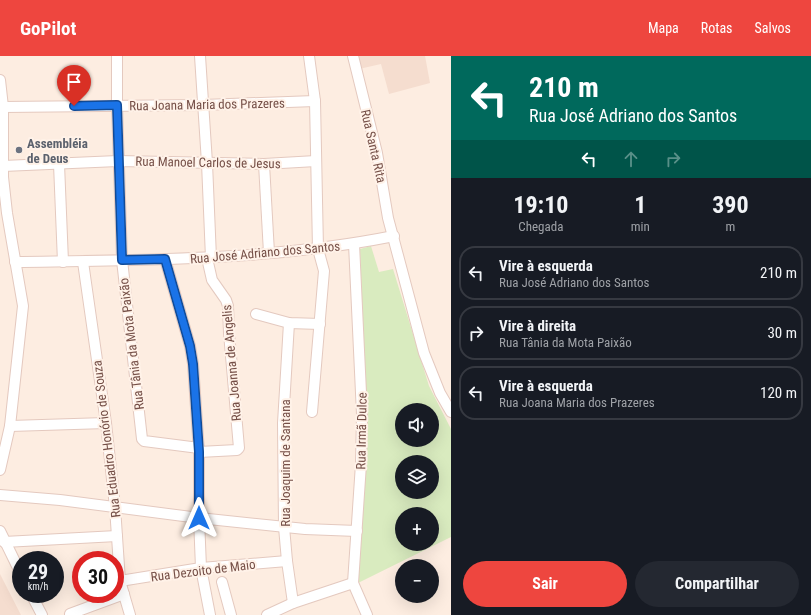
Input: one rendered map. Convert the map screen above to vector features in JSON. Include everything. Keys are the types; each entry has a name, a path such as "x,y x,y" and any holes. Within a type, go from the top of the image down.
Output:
{"street":[{"name":"Rua Tânia da Mota Paixão","path":"117,56 118,161 122,260 143,440 199,450"},
{"name":"Rua Joanna de Angelis","path":"199,450 239,449 228,306 212,280 209,258 207,163 200,56"},
{"path":"310,56 315,101 318,249 324,271 312,412"},
{"name":"Rua Santa Rita","path":"352,56 377,153 388,218 424,352 440,393 451,412"},
{"path":"0,80 3,107 2,177 23,312 10,426 0,470"},
{"name":"Rua Joana Maria dos Prazeres","path":"3,107 203,105 315,101"},
{"name":"Rua Manoel Carlos de Jesus","path":"3,166 118,161 264,164 316,161"},
{"path":"59,164 63,262"},
{"path":"264,164 270,253"},
{"name":"Rua José Adriano dos Santos","path":"15,262 83,262 209,258 318,249 394,236"},
{"name":"Rua Irmã Dulce","path":"354,244 362,414 357,531 353,583 367,615"},
{"path":"165,259 190,346 193,364 199,450 201,568 210,615"},
{"name":"Rua Eduadro Honório de Souza","path":"83,262 106,423 118,551"},
{"path":"256,314 289,322 320,324"},
{"name":"Rua Joaquim de Santana","path":"289,322 283,429 284,527 287,561 294,603"},
{"path":"10,426 106,423"},
{"path":"0,495 60,500 199,518 284,527 357,531"},
{"path":"0,531 12,557"},
{"path":"4,542 117,536"},
{"name":"Rua Dezoito de Maio","path":"124,580 201,568 287,561"},
{"path":"222,582 231,615"},
{"path":"267,615 294,603 353,583"},
{"name":"Rua Eduadro Honório de Souza","path":"124,594 130,615"},
{"path":"36,603 42,615"},
{"path":"70,614 100,603"}],"shaded area":[{"path":"356,56 425,56 430,83 389,94 381,64 359,69"},
{"path":"0,574 12,597 12,603 15,603 21,615 0,615"}],"green space":[{"path":"371,246 379,272 393,269 429,386 438,403 395,403 395,447 439,447 439,406 451,429 451,537 439,543 439,507 395,507 395,551 423,551 407,559 395,559 395,565 358,583 364,355 360,249"}],"place":[{"name":"Assembléia de Deus","path":"19,150"}],"route":[{"path":"74,106 117,105 122,260 165,259 186,328 193,364 199,452 199,518"}]}
